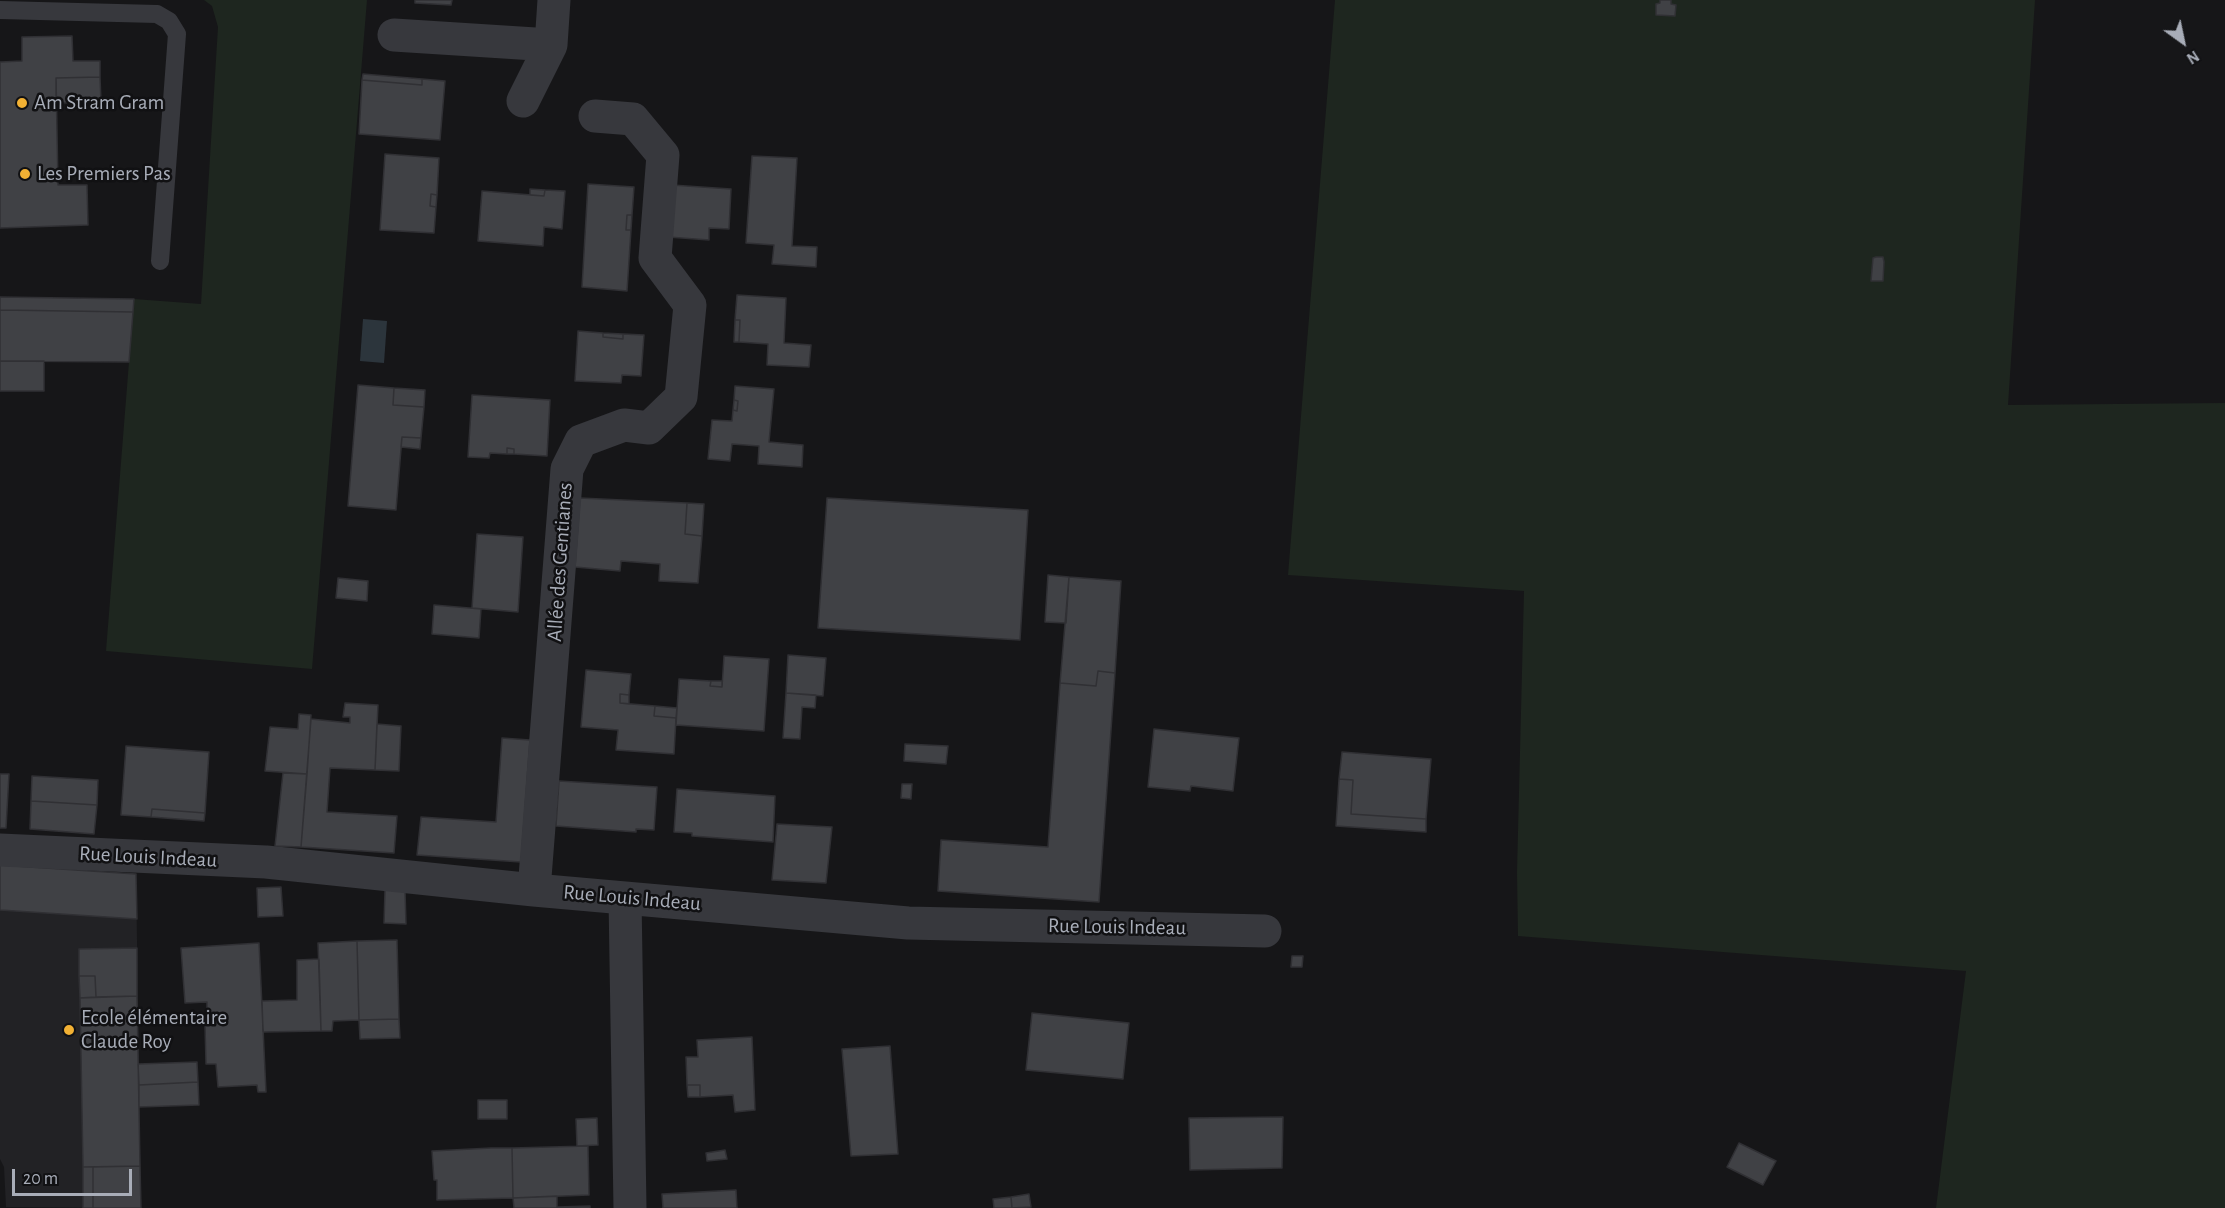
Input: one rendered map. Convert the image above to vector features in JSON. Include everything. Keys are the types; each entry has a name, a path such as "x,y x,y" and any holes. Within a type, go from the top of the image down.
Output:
{"street":[{"path":"523,101 550,45 554,0"},
{"path":"394,35 550,45"},
{"name":"Allée des Gentianes","path":"534,890 567,469 581,441 624,425 649,428 681,397 690,305 655,258 663,155 633,119 595,116"},
{"name":"Rue Louis Indeau","path":"0,850 266,862 534,890 908,923 1265,931"},
{"path":"625,898 630,1208"}],"lane":[{"path":"0,10 157,14 169,21 173,27 177,34 160,261"}],"shaded area":[{"path":"204,0 367,0 312,669 106,651 134,299 201,304 218,27 212,6"},
{"path":"1335,0 2035,0 2008,405 2225,403 2225,1208 1936,1208 1966,971 1518,936 1517,872 1524,591 1288,575"},
{"path":"363,319 387,321 384,363 360,361"},
{"name":"Ecole élémentaire Claude Roy","path":"0,865 136,874 141,1208 6,1207 4,1167 0,1159"}],"building":[{"path":"415,0 452,0 451,5 415,3"},
{"path":"1660,0 1671,0 1671,4 1676,5 1675,16 1656,15 1656,4 1660,3"},
{"path":"72,36 73,61 100,61 100,77 56,78 58,185 87,185 88,225 0,228 0,62 22,61 22,37"},
{"path":"363,74 422,79 422,85 362,80"},
{"path":"100,77 101,102 56,103 56,78"},
{"path":"422,79 445,81 440,140 359,134 362,80 422,85"},
{"path":"385,154 439,158 437,195 431,194 430,206 436,207 434,233 380,230"},
{"path":"752,156 797,158 792,246 817,247 816,267 772,264 774,245 746,243"},
{"path":"588,184 634,187 632,215 627,215 626,230 631,230 627,291 582,287"},
{"path":"672,185 731,189 729,229 709,228 709,240 668,237"},
{"path":"530,189 545,190 544,196 530,195"},
{"path":"545,190 565,191 562,229 544,227 543,246 478,241 482,191 544,196"},
{"path":"431,194 437,195 436,207 430,206"},
{"path":"627,215 632,215 631,230 626,230"},
{"path":"1883,257 1883,281 1871,281 1873,258"},
{"path":"737,295 786,298 784,343 811,345 809,367 767,365 768,344 739,342 740,320 735,320"},
{"path":"0,297 134,299 133,312 0,310"},
{"path":"0,310 133,312 129,362 0,361"},
{"path":"735,320 740,320 739,342 734,342"},
{"path":"578,331 603,333 603,337 623,339 623,334 644,335 641,376 622,375 621,383 575,381"},
{"path":"603,333 623,334 623,339 603,337"},
{"path":"0,361 44,361 44,391 0,391"},
{"path":"358,385 394,388 393,405 424,407 421,438 402,437 396,510 348,506"},
{"path":"735,386 774,389 769,442 803,445 802,467 758,464 759,446 732,444 730,461 708,459 712,420 732,421 733,410 737,411 738,401 734,400"},
{"path":"394,388 425,390 424,407 393,405"},
{"path":"472,395 550,400 547,456 514,454 514,449 507,448 507,454 490,453 489,458 468,457"},
{"path":"734,400 738,401 737,411 733,410"},
{"path":"402,437 421,438 420,449 401,447"},
{"path":"507,448 514,449 514,454 507,454"},
{"path":"580,498 687,503 685,534 702,536 698,583 659,581 660,564 621,561 620,571 575,567"},
{"path":"827,498 1028,510 1020,640 818,628"},
{"path":"687,503 704,504 702,536 685,534"},
{"path":"477,534 523,537 518,612 472,608"},
{"path":"1048,575 1069,577 1066,623 1045,622"},
{"path":"1069,577 1121,581 1115,673 1098,671 1096,686 1060,683"},
{"path":"338,578 368,581 367,601 336,598"},
{"path":"434,605 481,609 479,638 432,634"},
{"path":"788,655 826,658 823,696 786,693"},
{"path":"724,656 769,659 764,731 676,725 679,679 711,681 710,686 722,687"},
{"path":"586,670 631,674 629,695 620,694 620,703 655,706 654,716 676,718 674,754 616,750 618,730 581,727"},
{"path":"1098,671 1115,673 1099,902 938,891 941,840 1048,847 1060,683 1096,686"},
{"path":"711,681 722,681 722,687 710,686"},
{"path":"786,693 816,695 815,708 802,707 800,739 783,738"},
{"path":"620,694 629,695 629,704 620,703"},
{"path":"345,703 378,705 375,770 330,768 327,812 397,816 394,853 301,847 311,719 350,723 350,717 343,717"},
{"path":"655,706 677,708 676,718 654,716"},
{"path":"299,714 311,715 307,774 265,771 270,727 298,729"},
{"path":"377,724 401,726 399,771 375,770"},
{"path":"1154,729 1239,738 1233,791 1191,786 1190,791 1148,787"},
{"path":"502,738 530,740 521,862 417,855 421,817 496,822"},
{"path":"905,744 948,746 946,764 904,761"},
{"path":"126,746 209,752 205,813 152,809 151,817 121,815"},
{"path":"1342,752 1431,759 1426,819 1351,814 1353,780 1339,779"},
{"path":"283,773 307,774 301,847 275,846"},
{"path":"0,774 9,774 6,828 0,828"},
{"path":"32,776 98,780 97,805 31,801"},
{"path":"1339,779 1353,780 1351,814 1426,819 1426,832 1336,826"},
{"path":"559,781 657,787 654,830 636,829 636,832 556,826"},
{"path":"902,784 912,784 911,799 901,798"},
{"path":"677,789 775,796 773,842 692,836 692,833 674,832"},
{"path":"31,801 97,805 94,834 30,829"},
{"path":"152,809 205,813 204,821 151,817"},
{"path":"777,824 832,827 826,883 772,880"},
{"path":"0,865 136,874 137,919 0,910"},
{"path":"281,887 283,916 258,917 257,888"},
{"path":"385,890 405,891 406,924 384,923"},
{"path":"397,940 399,1019 359,1020 357,941"},
{"path":"357,941 359,1020 333,1021 332,1031 321,1031 318,943"},
{"path":"259,943 266,1092 258,1092 257,1085 218,1087 216,1064 206,1064 207,1002 185,1003 181,948"},
{"path":"137,948 137,996 96,997 95,976 79,976 79,949"},
{"path":"1292,956 1303,956 1302,967 1291,967"},
{"path":"319,959 321,1031 263,1032 262,1001 297,1000 297,960"},
{"path":"79,976 95,976 96,997 80,998"},
{"path":"137,996 140,1166 83,1167 80,998"},
{"path":"1032,1013 1129,1023 1123,1079 1026,1070"},
{"path":"399,1019 400,1038 360,1039 359,1020"},
{"path":"752,1037 755,1110 735,1112 733,1095 700,1097 700,1085 687,1085 686,1057 698,1057 697,1040"},
{"path":"890,1046 898,1154 851,1156 842,1049"},
{"path":"197,1062 198,1082 139,1085 138,1064"},
{"path":"198,1082 199,1105 139,1107 139,1085"},
{"path":"687,1085 700,1085 700,1097 688,1097"},
{"path":"478,1100 507,1100 507,1119 478,1119"},
{"path":"1283,1117 1282,1168 1190,1170 1189,1118"},
{"path":"597,1118 598,1145 577,1146 576,1119"},
{"path":"1739,1143 1776,1161 1763,1185 1727,1167"},
{"path":"588,1146 589,1195 513,1198 512,1148"},
{"path":"512,1148 513,1198 437,1200 437,1180 434,1180 432,1151"},
{"path":"725,1150 727,1159 707,1161 706,1153"},
{"path":"140,1166 141,1208 93,1208 93,1167"},
{"path":"83,1167 93,1167 93,1208 83,1208"},
{"path":"736,1190 737,1208 663,1208 662,1194"},
{"path":"1029,1194 1031,1207 1012,1208 1011,1197"},
{"path":"557,1196 557,1208 514,1208 513,1198"},
{"path":"1011,1197 1012,1208 994,1208 993,1199"},
{"path":"590,1206 590,1208 557,1208 557,1207"}],"place":[{"name":"Am Stram Gram","path":"22,103"},
{"name":"Les Premiers Pas","path":"25,174"},
{"name":"Ecole élémentaire Claude Roy","path":"69,1030"}]}
